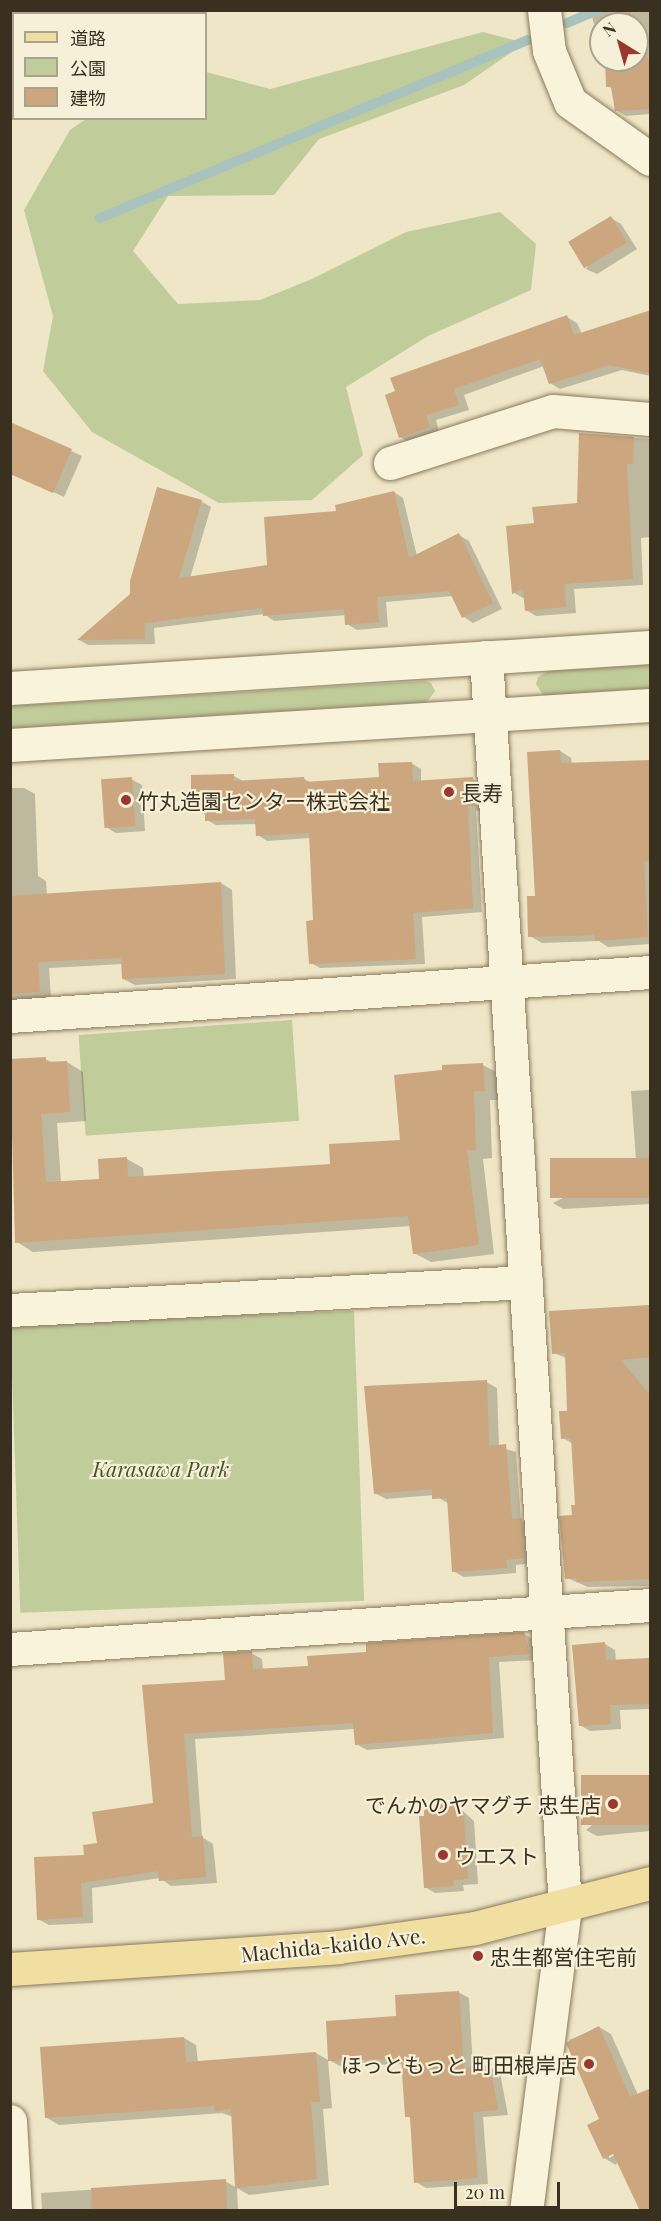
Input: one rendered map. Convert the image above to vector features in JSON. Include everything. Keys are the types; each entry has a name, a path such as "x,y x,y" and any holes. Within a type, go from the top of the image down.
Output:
{"main road":[{"name":"Machida-kaido Ave.","path":"10,1969 338,1947 474,1928 565,1907 651,1883"}],"street":[{"path":"544,10 549,51 570,102 651,159"},
{"path":"390,463 553,411 634,421 651,419"},
{"path":"10,688 651,647"},
{"path":"486,657 565,1907 526,2211"},
{"path":"10,745 651,705"},
{"path":"10,1016 651,972"},
{"path":"10,1310 526,1282"},
{"path":"10,1649 546,1610 651,1605"},
{"path":"10,2121 15,2211"}],"green space":[{"path":"483,32 525,43 464,85 319,139 274,195 168,196 133,251 178,304 260,300 312,279 406,232 500,212 536,244 531,290 428,336 346,387 363,455 312,500 219,503 92,432 43,371 53,316 24,210 70,130 85,120 207,120 207,72 270,89"},
{"path":"650,665 650,688 543,695 536,684 538,677 548,671"},
{"path":"425,681 431,683 435,691 427,702 11,728 11,706"},
{"path":"292,1020 299,1121 86,1136 79,1035"},
{"name":"Karasawa Park","path":"354,1311 364,1601 20,1613 10,1323"}],"building":[{"path":"649,63 651,109 615,111 611,87 606,87 605,72 649,72"},
{"path":"611,216 627,243 584,268 568,242"},
{"path":"651,310 651,374 610,365 549,384 540,359 454,389 459,405 426,415 430,427 399,438 385,395 395,391 390,378 567,315 574,335"},
{"path":"10,422 72,449 53,493 10,474"},
{"path":"579,433 634,437 633,464 627,464 633,579 564,584 566,607 525,611 523,589 512,594 506,526 534,523 532,507 577,503"},
{"path":"157,487 202,500 179,578 267,565 264,517 336,511 335,505 394,491 409,558 459,533 493,603 462,618 449,591 377,597 379,622 345,625 344,609 263,616 262,608 145,623 145,639 77,640 130,594 130,581"},
{"path":"560,750 561,763 651,760 651,861 644,862 648,937 595,941 594,935 528,937 527,896 535,896 527,752"},
{"path":"412,762 413,781 473,777 475,806 468,806 473,908 413,913 416,959 309,964 306,921 313,920 309,833 256,836 255,819 205,821 205,811 191,811 191,775 234,774 234,781 304,777 305,782 379,777 378,763"},
{"path":"132,777 135,826 104,828 101,779"},
{"path":"221,882 225,974 122,979 121,958 38,962 40,992 10,994 10,896"},
{"path":"46,1057 46,1062 67,1061 70,1112 41,1114 46,1182 99,1179 98,1159 127,1157 128,1177 330,1164 329,1144 400,1140 394,1075 442,1070 442,1065 483,1063 485,1091 474,1091 476,1150 467,1150 479,1245 413,1254 408,1216 15,1243 10,1059"},
{"path":"550,1158 650,1158 650,1198 550,1198"},
{"path":"651,1305 651,1357 621,1360 651,1396 651,1579 577,1582 576,1578 565,1579 559,1516 572,1515 571,1505 575,1505 571,1438 561,1439 559,1411 567,1411 565,1353 552,1354 549,1311"},
{"path":"487,1380 489,1446 506,1444 512,1519 522,1518 524,1558 506,1560 507,1568 452,1572 447,1498 432,1499 432,1489 374,1494 364,1386"},
{"path":"524,1632 530,1654 489,1657 493,1733 355,1745 353,1723 184,1734 192,1837 203,1836 206,1877 159,1881 158,1871 81,1883 83,1917 37,1920 34,1857 84,1855 83,1845 97,1843 92,1812 153,1803 142,1685 225,1680 223,1653 252,1651 253,1669 308,1666 307,1656 366,1652 366,1643"},
{"path":"605,1642 606,1660 651,1658 651,1704 610,1705 611,1724 579,1726 572,1645"},
{"path":"581,1775 650,1775 650,1825 581,1825"},
{"path":"457,1803 457,1814 464,1813 468,1879 453,1880 454,1886 424,1888 419,1816 424,1816 424,1805"},
{"path":"459,1991 464,2068 490,2065 498,2110 473,2112 478,2178 414,2183 410,2117 405,2117 401,2059 328,2061 326,2021 396,2016 395,1995"},
{"path":"599,2026 630,2097 651,2088 651,2211 640,2211 613,2154 603,2159 587,2125 599,2119 566,2043"},
{"path":"184,2037 186,2062 316,2052 320,2102 311,2102 317,2179 235,2188 231,2109 215,2111 214,2106 45,2118 40,2047"},
{"path":"226,2179 227,2211 92,2211 91,2188"}],"waterway":[{"path":"567,23 598,10"},
{"path":"100,218 527,40"}],"place":[{"name":"長寿","path":"449,792"},
{"name":"竹丸造園センター株式会社","path":"126,800"},
{"name":"でんかのヤマグチ 忠生店","path":"613,1804"},
{"name":"ウエスト","path":"443,1855"},
{"name":"忠生都営住宅前","path":"478,1956"},
{"name":"ほっともっと 町田根岸店","path":"589,2064"}]}
